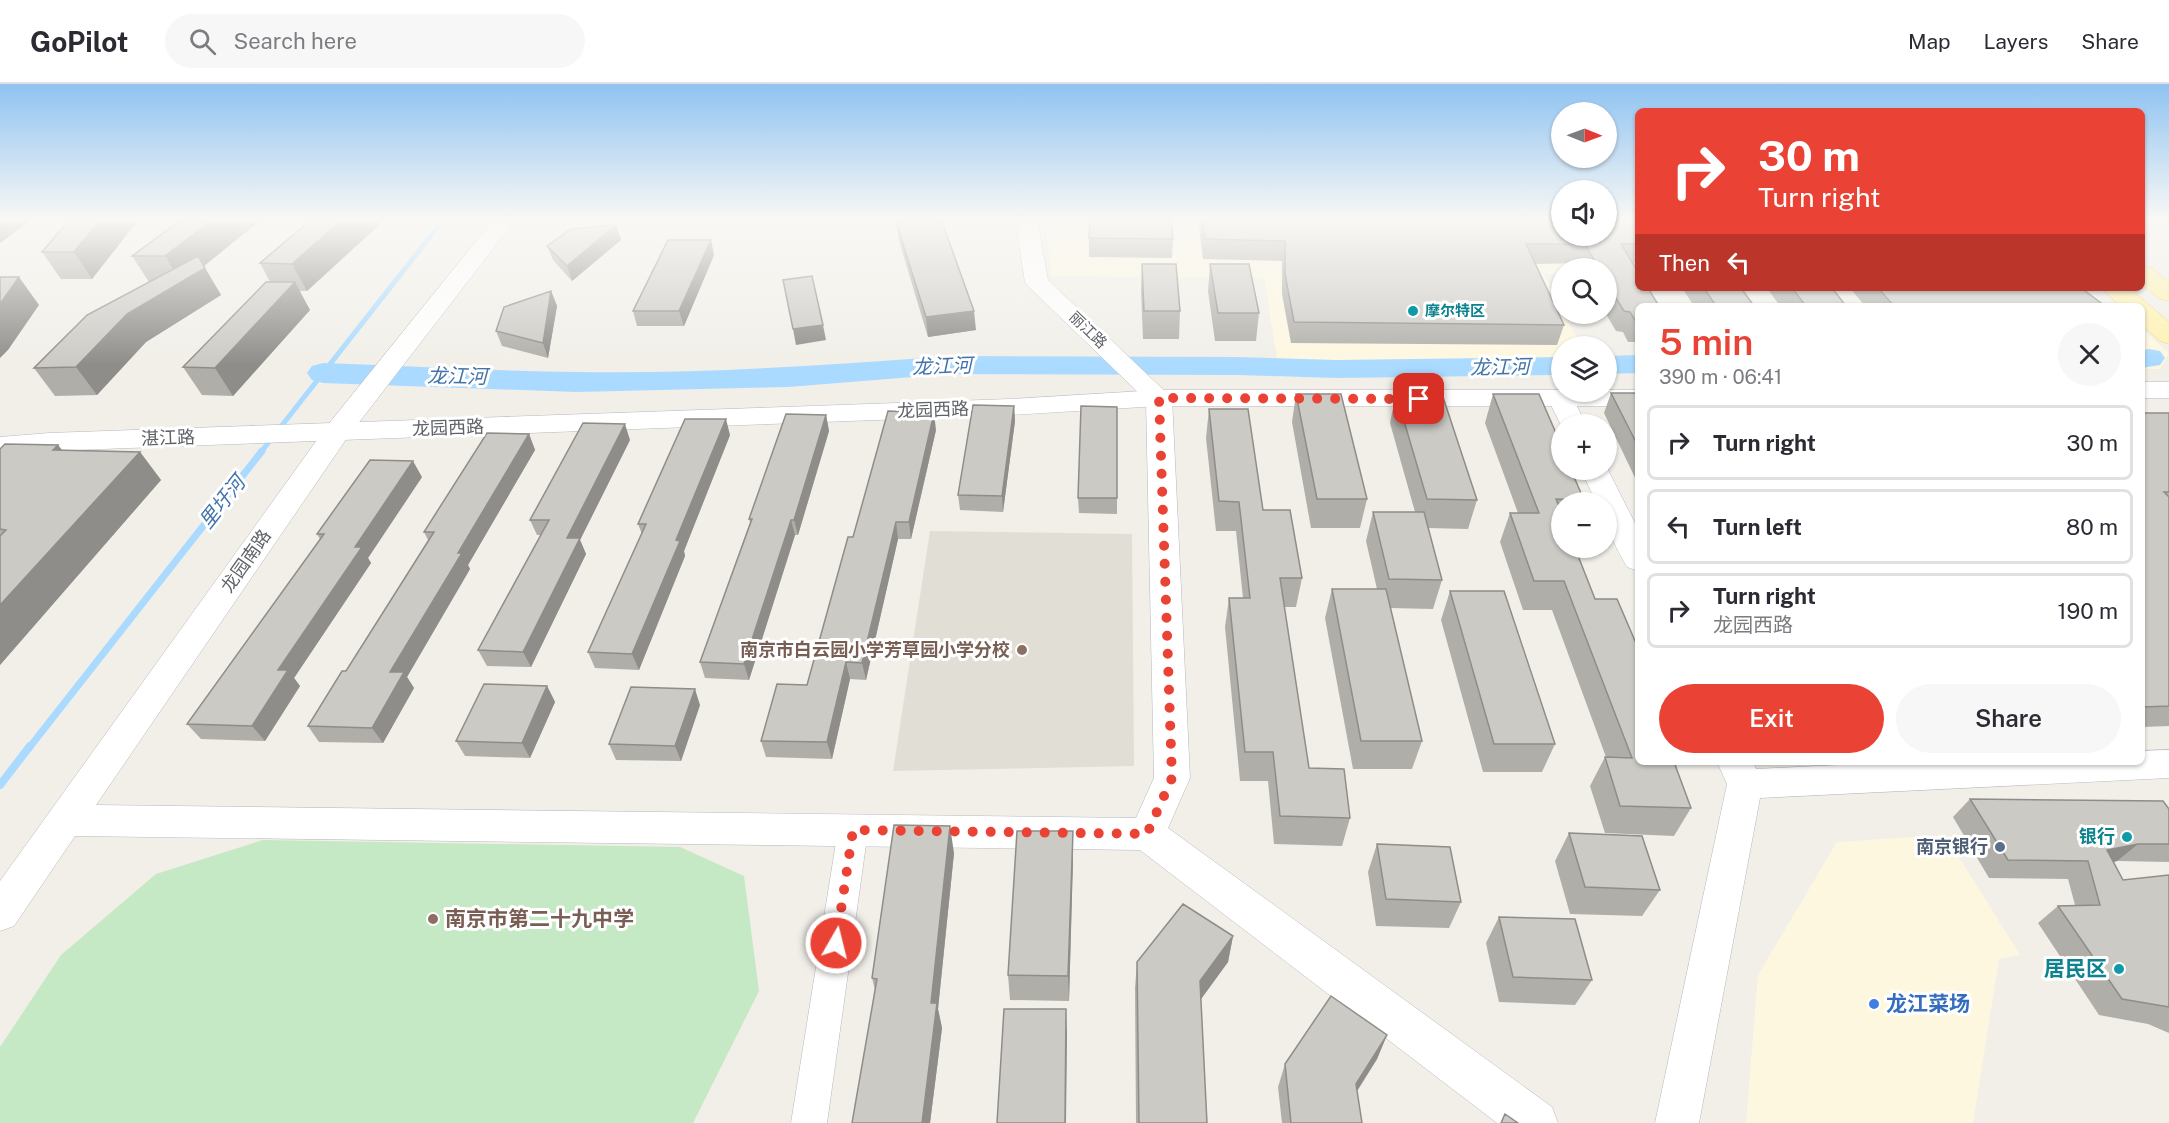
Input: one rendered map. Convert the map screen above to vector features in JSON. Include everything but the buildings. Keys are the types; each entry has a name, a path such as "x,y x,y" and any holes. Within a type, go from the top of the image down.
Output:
{"main road":[{"path":"2145,275 2169,294"},
{"path":"2118,291 2132,303"},
{"path":"2145,315 2169,336"},
{"path":"2145,390 2169,390"},
{"name":"龙园西路","path":"337,432 1010,407 1159,398 1551,399"},
{"name":"龙园西路","path":"1617,398 1635,398"},
{"name":"湛江路","path":"0,446 49,442 337,432"}],"street":[{"name":"龙园南路","path":"0,913 337,432 467,267"},
{"name":"丽江路","path":"1034,267 1037,282 1159,398"},
{"path":"1147,834 1172,778 1159,398"},
{"path":"1600,480 1635,554"},
{"path":"2145,765 2169,764"},
{"path":"1677,1123 1740,773 2121,765"},
{"path":"65,820 1147,834 1536,1123"},
{"path":"809,1123 853,830"}],"shaded area":[{"path":"1051,267 1551,267 1551,274 1544,274 1551,288 1551,324 1570,324 1576,336 1551,336 1551,376 1280,377 1264,278 1052,276"},
{"path":"1617,267 1635,267 1635,274 1617,270"},
{"path":"2145,332 2169,353 2160,369 2145,369"},
{"name":"南京市白云园小学芳草园小学分校","path":"930,531 1132,534 1134,766 893,771"},
{"name":"龙江菜场","path":"1945,835 2020,955 1999,959 1973,1123 1746,1123 1758,975 1837,842"}],"green space":[{"name":"南京市第二十九中学","path":"263,840 680,847 744,876 759,991 693,1123 0,1123 0,1047 61,955 156,874"}],"waterway":[{"name":"里圩河","path":"261,452 406,267"},
{"name":"龙江河","path":"2145,359 2149,358"},
{"name":"龙江河","path":"1617,365 1635,364"},
{"name":"龙江河","path":"323,373 577,382 788,377 950,365 1236,366 1337,369 1551,366"},
{"name":"里圩河","path":"29,748 262,451"},
{"name":"里圩河","path":"0,785 30,746"}],"place":[{"name":"摩尔特区","path":"1413,311"},
{"name":"南京市白云园小学芳草园小学分校","path":"1022,650"},
{"name":"银行","path":"2127,837"},
{"name":"南京银行","path":"2000,847"},
{"name":"南京市第二十九中学","path":"433,919"},
{"name":"居民区","path":"2119,969"},
{"name":"龙江菜场","path":"1874,1004"}],"route":[{"path":"836,943 853,830 1147,834 1172,778 1159,398 1419,399"}]}
